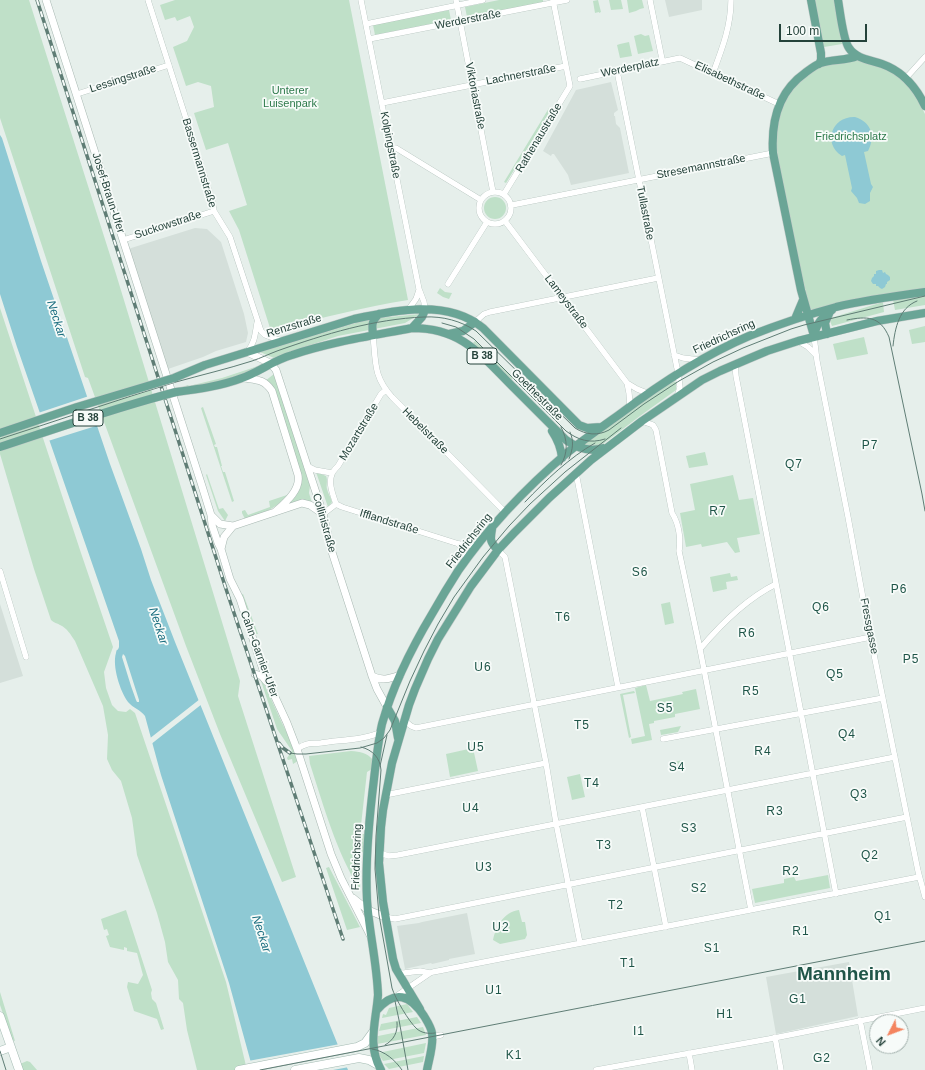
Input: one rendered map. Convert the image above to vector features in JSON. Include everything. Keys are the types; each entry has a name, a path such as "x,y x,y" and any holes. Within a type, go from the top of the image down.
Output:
{"main road":[{"path":"811,0 821,53 819,64"},
{"path":"838,0 848,47 857,56 884,64 897,71 906,78 919,94 925,106"},
{"path":"814,336 803,300 773,153 772,130 779,104 787,91 798,79 819,64 857,56"},
{"name":"Friedrichsring","path":"379,1067 373,1049 373,1032 377,1010 378,986 368,910 367,872 371,800 381,732 387,707 400,675 423,629 458,572 506,512 562,458 647,393 678,373 700,360 745,338 795,319 834,309 925,292"},
{"path":"795,319 803,300"},
{"path":"814,336 817,325 821,319 834,309"},
{"path":"827,334 825,322 834,309"},
{"name":"Renzstraße","path":"0,432 174,378 205,365 354,319 408,310 425,310"},
{"path":"412,328 422,317 425,310"},
{"name":"Goethestraße","path":"425,310 450,312 464,316 475,322 488,333 579,425 587,428 602,427"},
{"name":"Friedrichsring","path":"432,1038 431,1028 420,1010 410,987 398,973 393,959 380,886 380,827 392,763 404,720 415,689 438,639 471,586 498,550 534,512 576,473 642,421 702,380 767,351 814,336 890,318 925,313"},
{"path":"373,335 372,324 374,319 379,314"},
{"path":"808,315 827,334"},
{"path":"449,334 463,331 475,322"},
{"name":"Goethestraße","path":"373,335 412,328 424,328 449,334 469,344 566,440 576,446"},
{"name":"B 38","path":"0,447 144,400 244,378 291,355 317,347 373,335"},
{"path":"551,424 552,431 559,442 562,458"},
{"name":"B 38","path":"576,446 593,450 606,448"},
{"path":"492,528 490,538 491,542 498,550"},
{"path":"387,707 395,721 398,741"},
{"path":"377,1010 391,999 398,997 406,998 413,1002 420,1010"},
{"path":"0,1016 19,1070"},
{"path":"239,1070 357,1047 365,1043 373,1032"},
{"path":"427,1070 432,1038"},
{"path":"0,1051 11,1047"},
{"path":"295,1070 359,1058 369,1060 379,1067"}],"street":[{"name":"Josef-Braun-Ufer","path":"46,0 170,386"},
{"name":"Bassermannstraße","path":"148,0 213,203 214,211 230,236 261,331 264,335 282,341"},
{"name":"Kolpingstraße","path":"361,0 419,289 424,302 425,310"},
{"name":"Werderstraße","path":"366,24 456,3 483,0"},
{"name":"Werderstraße","path":"369,39 553,1 567,0"},
{"name":"Werderplatz","path":"650,0 662,58"},
{"path":"712,73 722,51 727,32 731,10 731,0"},
{"path":"553,1 566,66"},
{"name":"Viktoriastraße","path":"456,3 493,192"},
{"path":"906,78 925,57"},
{"name":"Werderplatz","path":"580,79 680,58"},
{"name":"Elisabethstraße","path":"680,58 779,104"},
{"name":"Lessingstraße","path":"77,94 169,65"},
{"name":"Rathenaustraße","path":"504,194 570,86 566,66"},
{"name":"Lachnerstraße","path":"382,102 566,66"},
{"name":"Tullastraße","path":"618,71 678,373 680,387 676,397"},
{"path":"391,149 396,148 481,200"},
{"name":"Stresemannstraße","path":"512,205 773,153"},
{"path":"501,192 504,194 508,197 512,205 511,214 505,221 496,224 487,222 480,214 479,205 481,200 488,193 501,192"},
{"name":"Suckowstraße","path":"123,240 214,211"},
{"name":"Lameystraße","path":"505,221 627,383 647,393"},
{"path":"448,284 487,222"},
{"path":"475,322 484,314 490,312 658,278"},
{"path":"408,310 416,299 419,289"},
{"path":"258,323 254,341 247,352 272,364"},
{"name":"Hebelstraße","path":"373,335 377,372 380,381 386,390 506,512"},
{"name":"Fressgasse","path":"814,336 816,355 871,637 919,877 925,897"},
{"path":"798,341 808,347 816,355"},
{"path":"674,355 683,358 700,360"},
{"name":"Collinistraße","path":"272,364 276,370 323,514 332,552 372,676 387,707"},
{"path":"735,364 742,408 836,894"},
{"path":"244,378 260,380 272,391 298,475 298,483 291,496 275,512"},
{"name":"Lameystraße","path":"627,383 630,406"},
{"name":"Cahn-Garnier-Ufer","path":"170,386 211,515 212,525 230,579 240,599 261,663 260,670 256,674 262,676 271,688 287,723 297,749 331,854 350,896 372,938"},
{"name":"Mozartstraße","path":"332,473 338,466 381,394 386,390"},
{"path":"642,421 653,425 656,430 672,514 676,519 681,542 679,551 700,649 751,910"},
{"path":"211,515 220,524 233,526 305,503 323,514 336,504 332,491 332,473 315,470 307,466"},
{"path":"576,473 618,687"},
{"name":"Ifflandstraße","path":"336,504 459,544 478,546"},
{"path":"221,549 224,537 233,526"},
{"path":"459,544 467,560"},
{"path":"498,550 505,557 535,704 556,823 580,944"},
{"path":"0,571 26,657"},
{"path":"700,649 727,619 767,588 776,584"},
{"path":"404,720 416,728 871,637"},
{"path":"372,676 383,680 400,675"},
{"path":"663,739 884,698"},
{"path":"297,749 307,743 366,737 381,732"},
{"path":"379,853 389,856 398,855 895,757"},
{"path":"385,795 546,763"},
{"path":"642,807 666,927"},
{"path":"350,896 368,910 393,919 907,817"},
{"path":"391,999 430,974 919,877"},
{"path":"398,973 420,971 430,974"},
{"path":"596,1070 605,1070 925,1008"},
{"path":"860,1020 870,1070"},
{"path":"432,1038 441,1035"},
{"path":"775,1037 781,1070"},
{"path":"689,1054 692,1070"}],"shaded area":[{"path":"665,0 702,0 702,10 669,17"},
{"path":"611,82 618,110 614,113 614,116 616,124 620,128 629,173 571,185 568,175 554,154 551,156 543,151 576,90"},
{"path":"195,228 207,229 221,242 244,314 248,333 246,342 216,351 168,369 128,249"},
{"path":"0,604 23,676 0,683"},
{"path":"467,913 475,954 405,969 397,926"},
{"path":"849,962 858,1016 776,1034 766,977"}],"green space":[{"path":"0,0 29,0 116,274 240,681 238,696 296,877 282,882 220,734 186,646 88,378 85,377 0,118"},
{"name":"Unterer Luisenpark","path":"175,0 349,0 408,300 342,313 277,330 270,328 239,230 229,211 247,205 228,143 206,150 194,113 214,107 211,86 198,82 186,86 173,47 187,41 194,27 190,16 177,21 175,17 165,20 160,5"},
{"path":"499,0 543,0 543,2 467,17 465,7"},
{"path":"598,0 601,12 595,13 593,1"},
{"path":"609,0 621,0 623,9 611,10"},
{"path":"627,0 642,0 644,8 629,13"},
{"path":"815,0 834,0 842,44 824,47"},
{"path":"449,10 451,20 375,35 373,25"},
{"path":"641,34 645,36 649,35 653,51 638,54 634,36"},
{"path":"629,42 632,56 620,58 617,45"},
{"name":"Friedrichsplatz","path":"865,61 893,72 908,86 925,114 925,288 810,310 776,153 776,132 782,105 796,85 815,70 826,65"},
{"path":"549,108 551,110 506,183 504,182"},
{"path":"495,197 503,200 506,208 503,216 495,219 487,216 484,208 487,200"},
{"path":"440,288 445,292 452,293 449,299 437,293"},
{"path":"925,295 925,305 895,310 893,300"},
{"path":"883,302 884,312 832,326 830,321 831,318"},
{"path":"0,308 113,647 104,672 106,688 112,705 118,711 126,712 130,709 135,713 226,982 247,1070 197,1070 187,1030 183,1003 179,999 178,980 168,962 165,942 157,913 137,855 132,818 121,781 112,770 107,759 108,735 103,706 75,641 65,628 51,620 34,569 0,454"},
{"path":"420,314 405,323 338,336 274,358 260,352 369,319"},
{"path":"925,326 925,342 912,344 909,330"},
{"path":"864,337 868,354 837,360 833,344"},
{"path":"475,341 513,378 511,380 473,343"},
{"path":"258,366 259,368 223,381 179,388 222,378"},
{"path":"274,374 310,486 309,493 312,503 290,504 296,496 299,488 265,381"},
{"path":"672,381 676,382 676,390 603,444 594,447 582,445"},
{"path":"203,407 216,444 214,445 217,447 221,466 223,472 225,472 234,501 232,502 201,408"},
{"path":"705,452 708,465 689,468 686,456"},
{"path":"316,472 326,476 327,478 327,489 332,502 328,507"},
{"path":"207,474 219,509 223,508 228,515 225,521 218,511 206,475"},
{"path":"733,475 739,500 753,498 760,534 737,538 740,552 735,553 727,542 702,547 701,544 686,547 680,513 695,510 690,484"},
{"path":"287,495 273,508 263,513 245,519 242,513 242,511 245,510 248,515 270,507 269,501"},
{"path":"730,573 731,577 737,576 738,580 726,582 727,589 713,592 710,577"},
{"path":"243,594 258,634 255,634 244,601 240,595"},
{"path":"670,602 674,623 665,625 661,604"},
{"path":"260,678 262,679 288,735 298,761 293,764 292,759 288,760 287,758 292,751 277,729"},
{"path":"646,685 650,701 683,694 682,692 696,689 700,709 675,714 675,717 654,721 654,723 649,724 652,740 632,744 631,739 645,736 635,688"},
{"path":"634,691 635,693 623,695 631,737 629,738 620,694"},
{"path":"681,726 678,732 661,735 660,730"},
{"path":"473,748 478,771 450,777 446,754"},
{"path":"351,751 368,755 373,760 372,769 367,772 360,834 365,834 364,851 358,856 360,890 337,844 310,764 309,756"},
{"path":"683,760 684,766 670,768 669,763"},
{"path":"580,774 585,797 572,800 567,777"},
{"path":"329,867 360,927 347,930 326,868"},
{"path":"828,875 830,888 755,903 752,889 784,883 784,879 794,877 796,881"},
{"path":"126,910 152,990 152,999 156,1003 164,1029 161,1030 157,1019 134,1011 127,987 128,982 138,984 143,975 137,953 127,951 127,948 124,947 124,950 110,947 106,936 109,935 107,929 104,930 101,919"},
{"path":"519,910 522,922 525,922 527,935 525,939 500,944 493,940 496,930 502,920 514,911"},
{"path":"0,992 15,1041 12,1040 0,1005"},
{"path":"407,1004 413,1012 382,1018 383,1014 386,1015 389,1008"},
{"path":"417,1017 421,1023 379,1031 381,1024"},
{"path":"423,1027 426,1035 377,1044 378,1036"},
{"path":"426,1043 424,1053 383,1061 378,1053"},
{"path":"424,1056 423,1062 389,1069 384,1064"},
{"path":"27,1061 30,1062 37,1070 22,1070 20,1064"}],"water":[{"path":"855,117 865,122 872,135 872,140 868,151 864,152 873,187 870,193 870,201 865,204 859,203 851,191 852,188 845,155 842,156 836,151 832,144 831,138 832,131 840,121"},
{"name":"Neckar","path":"0,135 41,261 151,580 348,1070 253,1070 229,983 161,775 145,716 128,702 120,685 115,665 119,641 0,294","holes":["123,654 125,656 139,700 139,702 136,700 122,657"]},
{"path":"882,270 883,273 885,272 890,277 890,280 882,289 876,286 876,284 873,284 871,281 874,274 876,274 876,271"}],"pier":[{"path":"89,396 99,425 48,441 38,413"},
{"path":"200,699 202,704 150,745 149,739"},
{"path":"340,1044 349,1067 333,1070 251,1070 248,1061"}],"tram line":[{"path":"0,439 176,382 252,361 331,333 368,324 405,318 431,317 452,320 464,324 476,331 575,428 583,432 596,434 609,430 644,404 679,381 713,362 743,348 804,325 925,296"},
{"path":"893,346 899,319 906,308 917,301"},
{"path":"847,320 867,318 877,321 889,337 925,511"},
{"path":"442,323 456,327 474,339 566,431 575,437 584,440 594,441 605,439"},
{"path":"561,427 565,437 566,451 561,465"},
{"path":"290,753 306,754 360,748 377,743 384,738 390,730 410,681 438,624 454,597 483,557 530,504 565,472 621,428"},
{"path":"569,459 572,445 570,432"},
{"path":"525,502 558,470 576,455 595,443"},
{"path":"380,766 387,735"},
{"path":"361,747 369,750 375,755 381,770 375,869 379,915 392,988 396,998 414,1026 423,1032 435,1033"},
{"path":"260,1070 925,941"},
{"path":"395,1001 408,1070"},
{"path":"385,1045 391,1041 395,1035 397,1022"},
{"path":"372,1049 389,1056 402,1070"},
{"path":"0,1051 6,1070"}],"railway":[{"path":"37,0 227,592 343,939"},
{"path":"279,743 290,753"}],"district":[{"name":"P7","path":"870,446"},
{"name":"Q7","path":"794,465"},
{"name":"R7","path":"718,512"},
{"name":"S6","path":"640,573"},
{"name":"P6","path":"899,590"},
{"name":"Q6","path":"821,608"},
{"name":"T6","path":"563,618"},
{"name":"R6","path":"747,634"},
{"name":"P5","path":"911,660"},
{"name":"U6","path":"483,668"},
{"name":"Q5","path":"835,675"},
{"name":"R5","path":"751,692"},
{"name":"S5","path":"665,709"},
{"name":"T5","path":"582,726"},
{"name":"Q4","path":"847,735"},
{"name":"U5","path":"476,748"},
{"name":"R4","path":"763,752"},
{"name":"S4","path":"677,768"},
{"name":"T4","path":"592,784"},
{"name":"Q3","path":"859,795"},
{"name":"U4","path":"471,809"},
{"name":"R3","path":"775,812"},
{"name":"S3","path":"689,829"},
{"name":"T3","path":"604,846"},
{"name":"Q2","path":"870,856"},
{"name":"U3","path":"484,868"},
{"name":"R2","path":"791,872"},
{"name":"S2","path":"699,889"},
{"name":"T2","path":"616,906"},
{"name":"Q1","path":"883,917"},
{"name":"U2","path":"501,928"},
{"name":"R1","path":"801,932"},
{"name":"S1","path":"712,949"},
{"name":"T1","path":"628,964"},
{"name":"Mannheim","path":"844,975"},
{"name":"U1","path":"494,991"},
{"name":"G1","path":"798,1000"},
{"name":"H1","path":"725,1015"},
{"name":"I1","path":"639,1032"},
{"name":"K1","path":"514,1056"},
{"name":"G2","path":"822,1059"}]}
